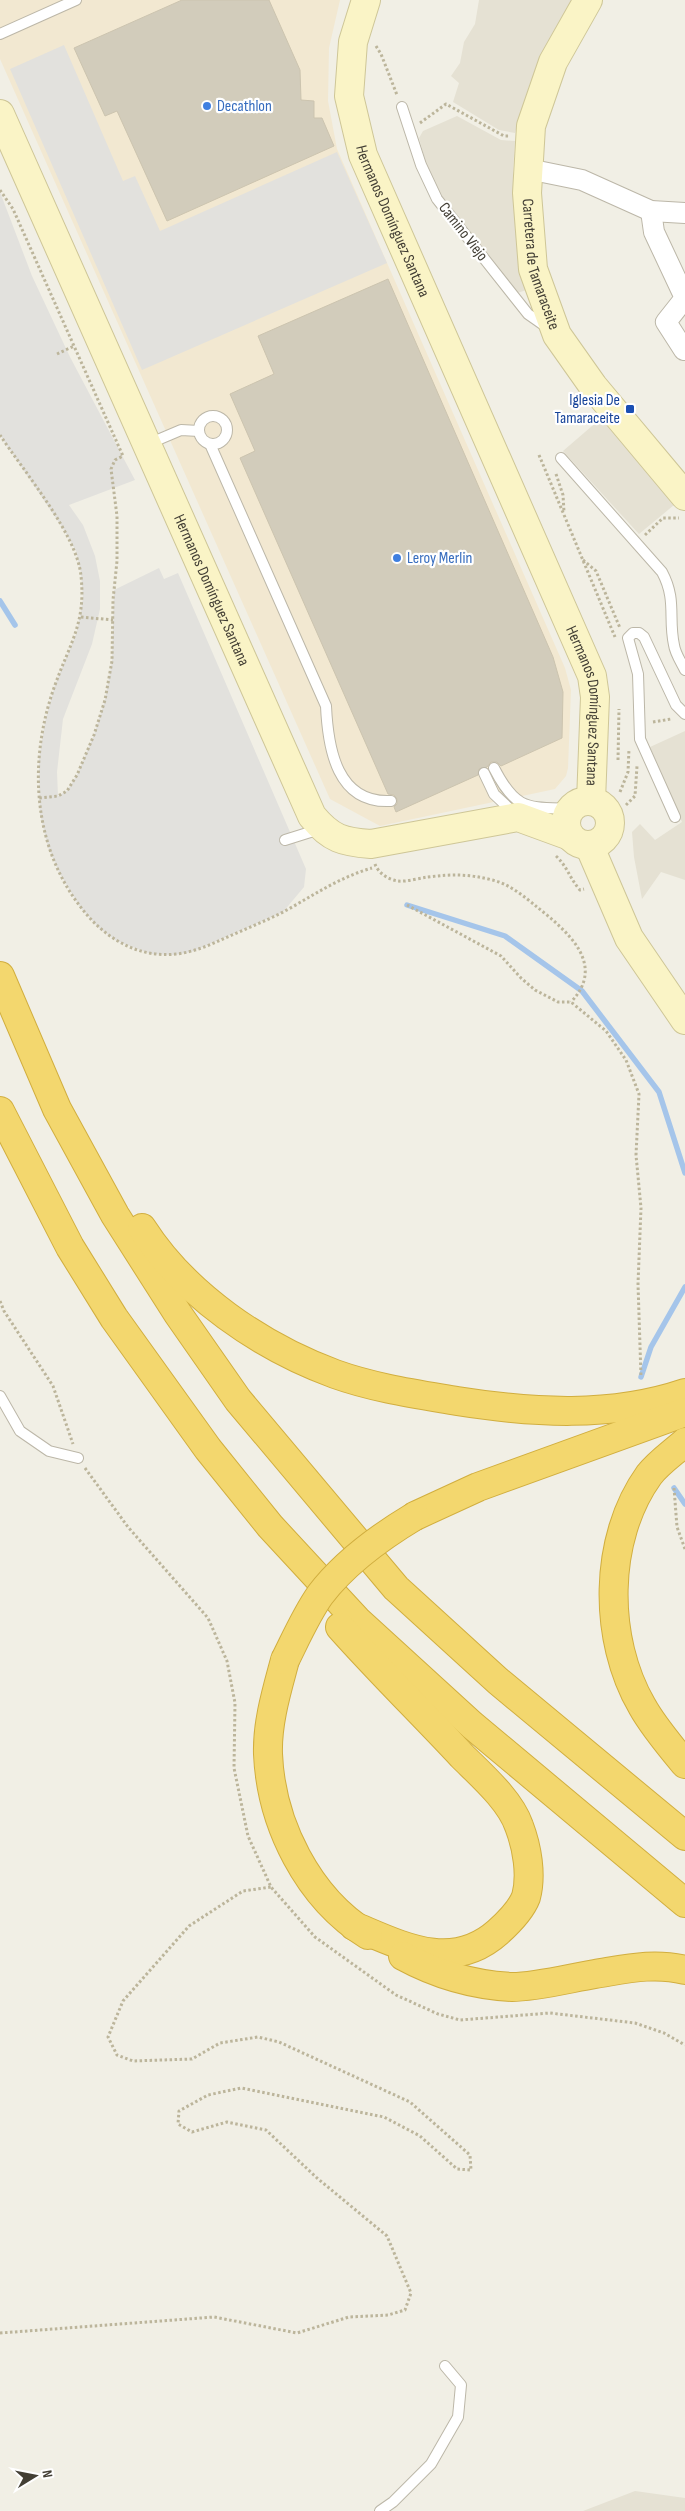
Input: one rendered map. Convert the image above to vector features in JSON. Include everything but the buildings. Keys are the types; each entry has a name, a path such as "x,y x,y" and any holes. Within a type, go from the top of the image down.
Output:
{"highway":[{"path":"0,976 57,1109 115,1215 178,1314 238,1400 396,1588 498,1681 685,1836"},
{"path":"57,1109 93,1148 146,1234 176,1271 208,1301 246,1329 293,1356 336,1374 387,1389 479,1404 560,1412 611,1410 662,1401 685,1393"},
{"path":"0,1110 70,1247 114,1318 193,1457 351,1639 497,1792 519,1824 528,1860 526,1897 509,1923 484,1945 453,1953 429,1953 404,1946 354,1926"},
{"path":"114,1318 208,1449 270,1526 357,1620 472,1725 685,1903"},
{"path":"685,1412 478,1487 415,1516 381,1537 346,1567 321,1595 300,1628 285,1660 272,1707 268,1754 276,1807 296,1856 330,1905 354,1926 430,1970 466,1982 513,1987 637,1966 668,1966 685,1970"},
{"path":"685,1442 649,1475 624,1522 615,1562 613,1614 622,1661 642,1706 685,1764"}],"main road":[{"name":"Hermanos Domínguez Santana","path":"366,0 353,42 349,96 363,155 592,676 596,698 581,805"},
{"name":"Carretera de Tamaraceite","path":"588,0 553,62 531,126 527,193 534,269 557,334 592,386 685,496"},
{"name":"Hermanos Domínguez Santana","path":"0,114 312,816 322,828 336,838 350,842 377,859 518,817"},
{"path":"581,805 603,808 610,820 602,840 571,845 566,822 581,805"},
{"path":"518,817 571,845 607,886 630,938 685,1020"}],"street":[{"path":"528,169 582,180 651,211 685,213"},
{"path":"651,211 654,232 685,298 666,322 684,350"}],"lane":[{"path":"0,34 76,0"},
{"name":"Camino Viejo","path":"402,107 421,165 436,199 528,314 557,334"},
{"path":"210,444 223,439 227,431 224,422 217,417 208,417 201,423 198,431 202,440 210,444 326,706 332,751 343,781 360,796 375,802 391,801"},
{"path":"147,445 181,430 198,431"},
{"path":"561,458 662,572 668,583 673,605 674,646 685,670"},
{"path":"675,817 640,739 638,674 628,645 628,638 633,633 639,633 644,638 676,705 685,714"},
{"path":"494,768 509,795 524,806 581,805"},
{"path":"484,773 494,794 518,817"},
{"path":"285,840 322,828"},
{"path":"0,1396 20,1431 49,1451 78,1458"},
{"path":"380,2511 431,2464 458,2417 461,2385 446,2366"}],"path":[{"path":"374,44 381,54 402,107"},
{"path":"411,130 446,104 504,136 530,136"},
{"path":"0,190 13,209 123,456 115,460 111,469 117,516 110,669 105,700 94,735 77,775 67,792 58,796 39,798"},
{"path":"58,354 74,346"},
{"path":"0,435 64,530 76,551 81,573 83,598 81,617 54,685 45,722 39,760 39,798 48,847 59,872 80,908 98,928 116,941 151,954 191,952 283,912 377,859 383,876 398,881 469,874 496,880 526,898 567,931 582,956 585,976 582,990 571,1002"},
{"path":"539,455 616,640"},
{"path":"554,466 563,495 564,515"},
{"path":"644,536 663,518 685,518"},
{"path":"582,559 596,571 623,635 628,638"},
{"path":"81,617 113,620"},
{"path":"648,722 665,722"},
{"path":"620,792 628,772 629,746"},
{"path":"626,804 635,796 637,762"},
{"path":"571,845 565,864 574,884 580,890 607,886"},
{"path":"407,905 501,956 535,990 558,1002 571,1002 606,1031 626,1060 639,1094 636,1155 641,1208 638,1284 641,1377"},
{"path":"674,1488 677,1528 685,1549"},
{"path":"0,2333 214,2317 297,2333 349,2317 388,2316 405,2310 411,2293 387,2236 317,2178 266,2130 227,2122 192,2132 178,2124 179,2111 208,2095 241,2088 384,2117 420,2136 457,2169 472,2170 470,2155 410,2102 279,2042 258,2037 220,2043 192,2059 134,2061 117,2054 108,2037 123,2001 189,1926 243,1891 271,1887"}],"shaded area":[{"path":"0,0 340,0 329,48 328,101 337,149 565,668 571,690 568,768 566,776 555,789 380,826 330,799 0,59"},
{"path":"479,0 575,0 530,83 515,133 499,130 453,102 459,83 451,76 460,63 464,42 475,24"},
{"path":"64,45 123,181 135,176 160,231 337,152 387,263 142,370 10,69"},
{"path":"457,116 501,140 515,141 513,171 523,270 530,289 517,293 476,244 440,193 426,163 419,138 423,131"},
{"path":"0,192 32,276 70,357 135,480 69,505 83,525 95,556 100,581 100,609 92,644 63,719 57,772 58,796 67,791 77,775 94,735 105,700 112,661 114,590 159,568 164,579 178,573 306,869 304,887 283,912 191,952 174,955 151,954 117,941 99,928 80,907 59,872 48,847 40,814 39,760 45,722 55,685 77,632 83,598 81,573 76,551 0,435"},
{"path":"606,414 680,500 639,534 563,451"},
{"path":"685,731 685,880 661,872 642,899 634,857 632,832 640,824 655,840 682,822 650,747"},
{"path":"635,2491 685,2498 685,2511 583,2511"}],"waterway":[{"path":"0,601 15,625"},
{"path":"407,905 505,936 582,991 659,1092 685,1173"},
{"path":"641,1377 651,1347 685,1287"},
{"path":"674,1488 685,1504"}],"place":[{"name":"Decathlon","path":"207,106"},
{"name":"Iglesia De Tamaraceite","path":"630,409"},
{"name":"Leroy Merlin","path":"397,558"}]}
